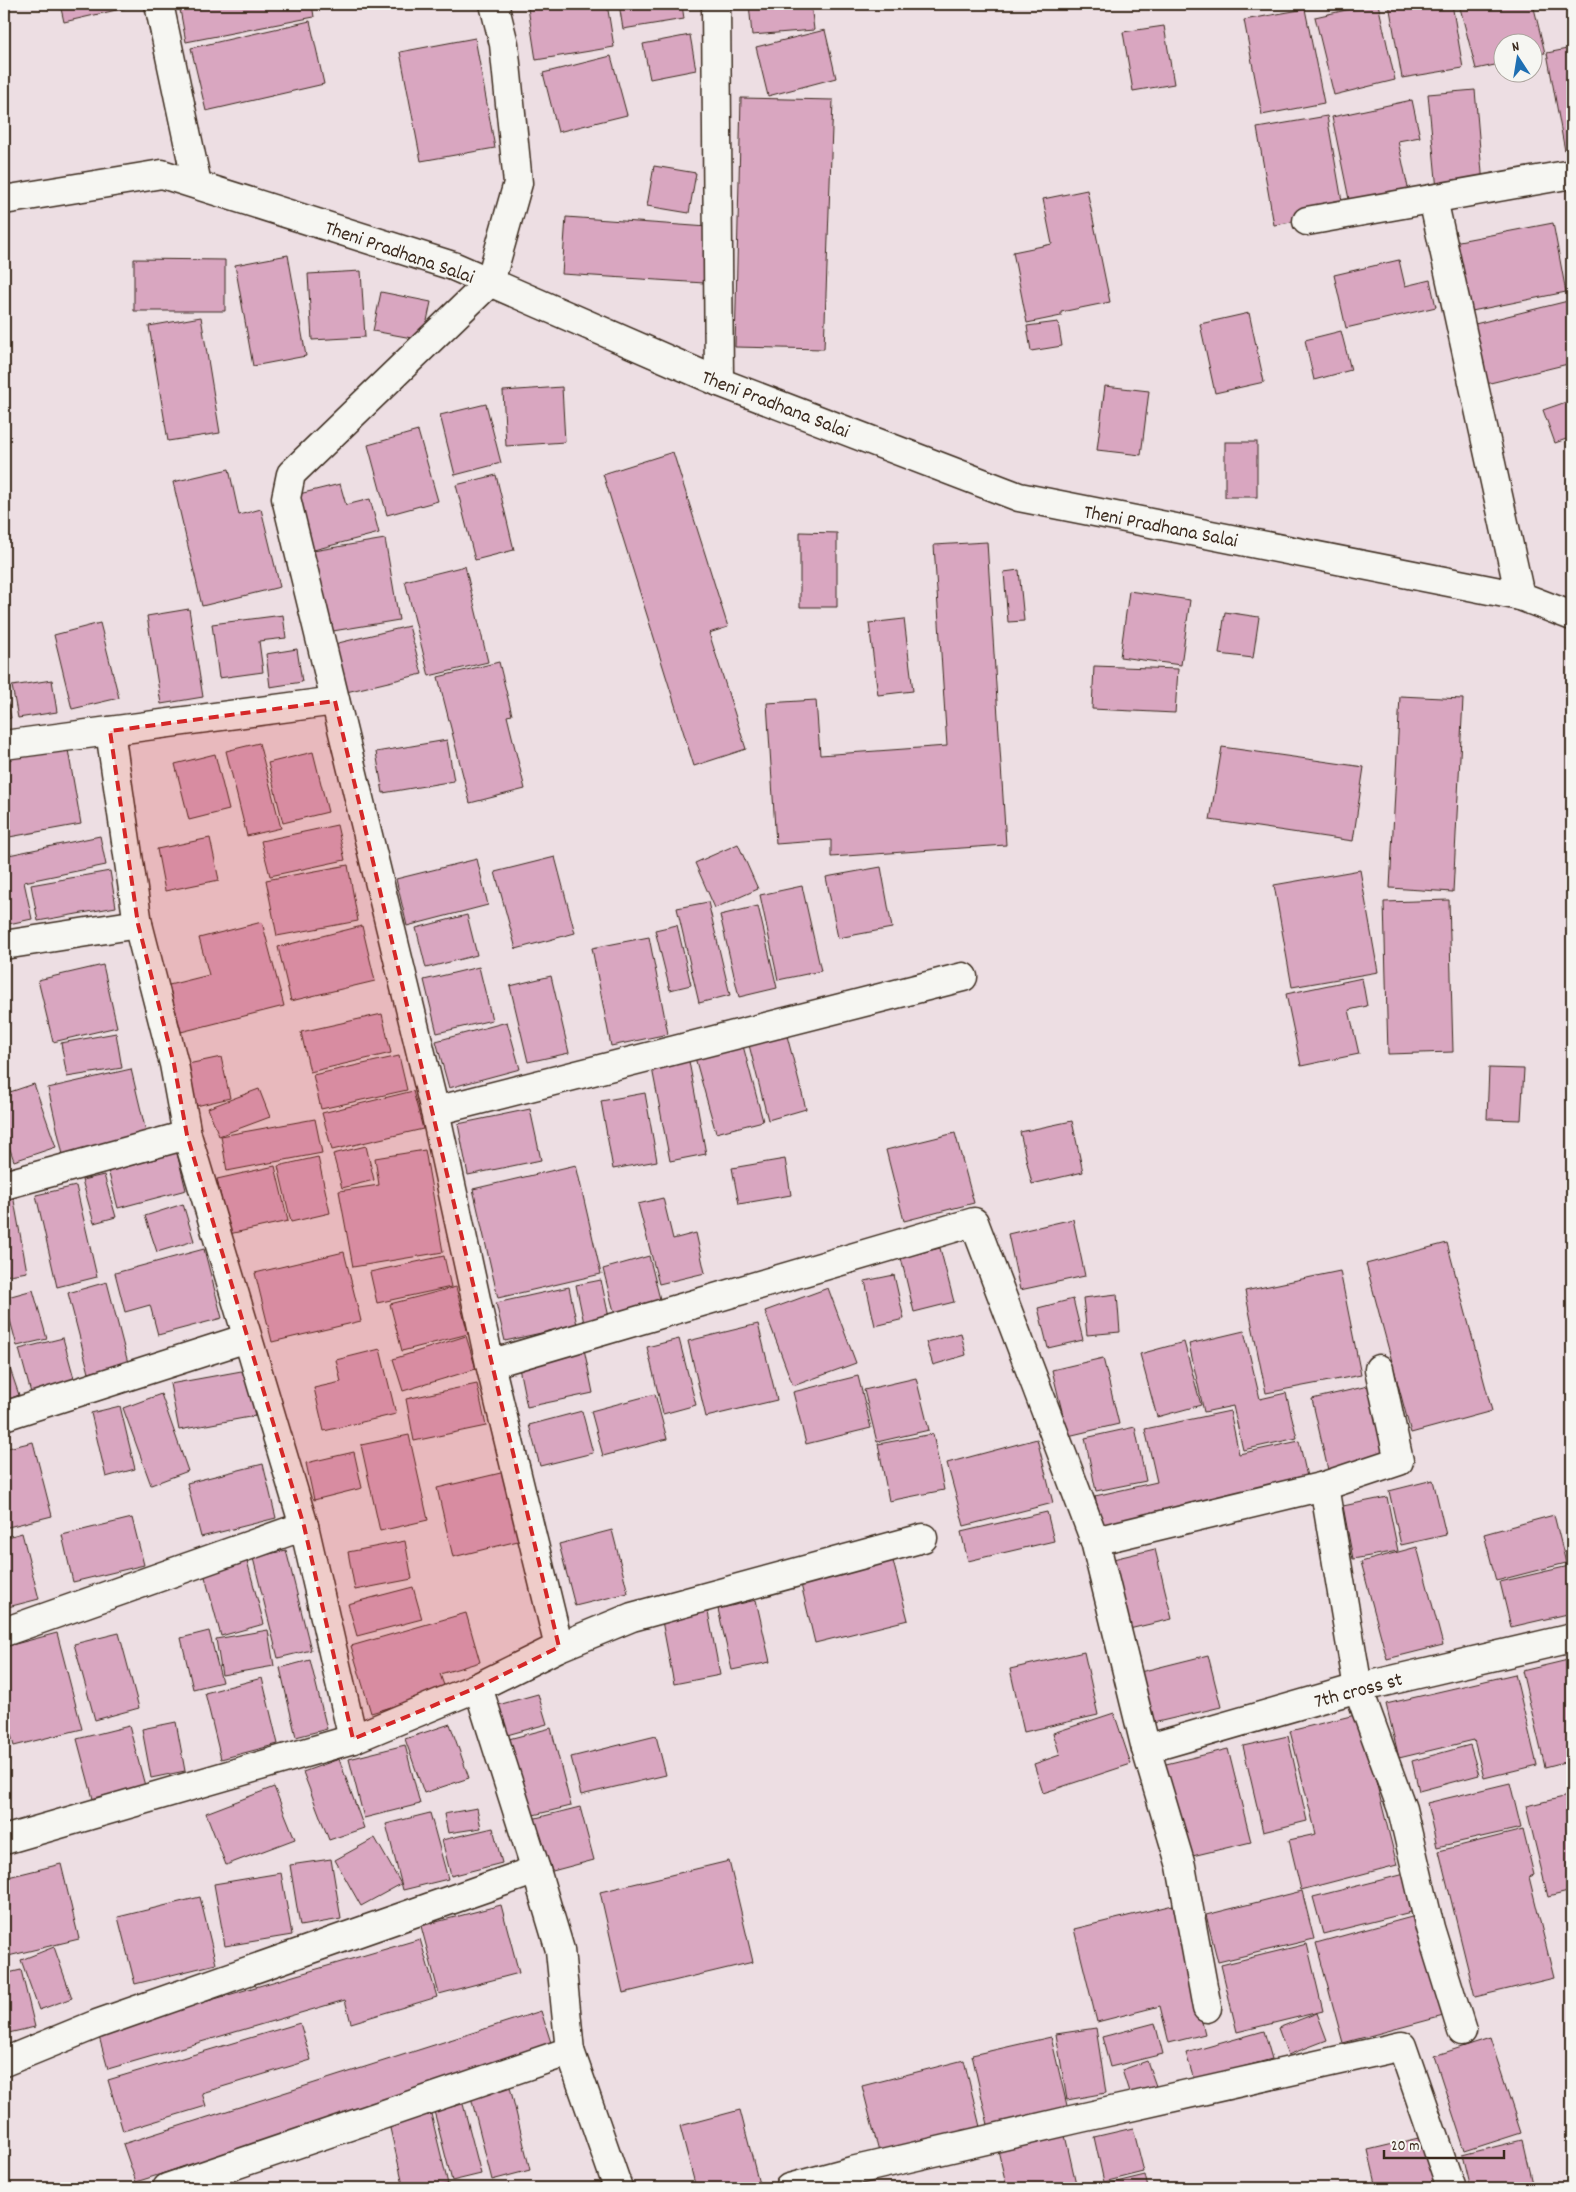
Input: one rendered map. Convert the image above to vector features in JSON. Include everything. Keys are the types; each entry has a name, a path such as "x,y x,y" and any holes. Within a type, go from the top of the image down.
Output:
{"street":[{"path":"159,4 197,184"},
{"path":"494,4 504,44 518,184 490,282 291,474 286,498 435,1111 490,1364 559,1648"},
{"path":"716,4 719,382"},
{"name":"Theni Pradhana Salai","path":"4,200 162,174 453,266 719,382 1019,497 1520,596 1567,614"},
{"path":"1307,221 1572,174"},
{"path":"1433,199 1520,596"},
{"path":"4,745 335,701"},
{"path":"110,731 138,924 174,1064 187,1135 304,1526 353,1739"},
{"path":"4,945 138,924"},
{"path":"435,1111 963,977"},
{"path":"4,1185 187,1135"},
{"path":"490,1364 974,1222 1095,1541 1146,1749 1181,1866 1207,2008"},
{"path":"4,1416 247,1338"},
{"path":"1095,1541 1324,1486 1399,1462 1380,1369"},
{"path":"1324,1486 1358,1688 1402,1809 1430,1928 1462,2031"},
{"path":"4,1632 304,1526"},
{"path":"4,1840 353,1739 478,1687 559,1648 632,1617 923,1538"},
{"name":"7th cross st","path":"1146,1749 1358,1688 1572,1638"},
{"path":"478,1687 560,1950 570,2051 618,2188"},
{"path":"4,2062 97,2024 536,1870"},
{"path":"789,2188 1076,2119 1402,2046 1452,2188"},
{"path":"167,2188 570,2051"}],"highlighted area":[{"path":"335,701 559,1647 478,1687 353,1739 304,1526 187,1135 174,1064 138,924 110,731"}],"building":[{"path":"60,4 124,4 125,8 64,22"},
{"path":"179,4 312,4 314,17 186,42"},
{"path":"555,4 607,4 614,47 536,60 528,8"},
{"path":"619,4 682,4 684,19 623,29"},
{"path":"749,4 811,4 814,30 752,35"},
{"path":"1378,4 1395,80 1334,95 1315,17"},
{"path":"1389,4 1452,4 1463,68 1402,78"},
{"path":"1459,4 1533,4 1540,32 1494,32 1494,65 1476,69"},
{"path":"1305,9 1324,103 1262,115 1244,20"},
{"path":"310,21 324,84 206,111 191,48"},
{"path":"1164,26 1174,84 1133,91 1123,32"},
{"path":"825,30 836,78 768,96 756,47"},
{"path":"690,35 696,70 650,79 643,44"},
{"path":"475,38 495,148 421,161 400,52"},
{"path":"1572,48 1572,149 1565,151 1547,53"},
{"path":"611,56 627,115 558,132 543,73"},
{"path":"1475,90 1483,185 1437,190 1428,94"},
{"path":"741,98 833,100 824,349 735,347"},
{"path":"1412,100 1420,137 1398,141 1410,197 1351,209 1332,117"},
{"path":"1327,116 1344,213 1274,225 1257,128"},
{"path":"654,166 696,173 689,213 647,206"},
{"path":"1087,190 1110,302 1061,312 1061,316 1027,323 1013,252 1052,244 1043,199"},
{"path":"566,217 708,227 704,283 562,274"},
{"path":"1553,223 1566,292 1467,312 1454,242"},
{"path":"288,255 306,356 253,366 235,265"},
{"path":"134,259 225,260 225,311 134,311"},
{"path":"1399,260 1405,286 1430,280 1436,307 1346,328 1334,275"},
{"path":"361,271 365,337 312,340 308,274"},
{"path":"381,292 431,302 423,340 373,331"},
{"path":"1572,300 1572,363 1486,384 1471,325"},
{"path":"1249,313 1264,382 1215,393 1200,324"},
{"path":"201,317 220,433 168,441 149,326"},
{"path":"1058,322 1062,346 1031,351 1027,326"},
{"path":"1341,331 1351,370 1314,380 1305,340"},
{"path":"1105,386 1149,391 1141,455 1097,450"},
{"path":"562,387 565,442 506,446 503,391"},
{"path":"1572,400 1572,437 1555,443 1543,410"},
{"path":"486,404 501,463 455,475 440,415"},
{"path":"418,431 438,501 387,515 368,445"},
{"path":"1225,442 1257,442 1257,497 1225,497"},
{"path":"673,452 728,627 709,633 746,749 694,766 603,474"},
{"path":"229,469 239,515 261,509 280,587 202,606 173,482"},
{"path":"496,475 514,550 475,560 456,485"},
{"path":"340,484 346,505 370,499 379,533 310,551 295,495"},
{"path":"800,532 837,533 837,607 800,607"},
{"path":"385,539 399,620 327,632 313,551"},
{"path":"987,542 1006,845 831,857 831,840 776,844 767,703 816,700 820,755 947,746 934,545"},
{"path":"465,566 488,662 429,676 405,581"},
{"path":"1019,570 1024,621 1008,622 1004,572"},
{"path":"1129,591 1190,600 1181,665 1120,657"},
{"path":"189,609 203,697 161,704 147,616"},
{"path":"1225,612 1259,617 1253,658 1219,654"},
{"path":"283,615 286,638 259,641 263,672 219,678 212,624"},
{"path":"904,619 913,691 878,695 869,623"},
{"path":"100,623 119,698 72,709 54,635"},
{"path":"409,626 422,674 342,693 330,645"},
{"path":"297,649 302,682 270,687 266,654"},
{"path":"499,662 512,715 507,716 525,789 470,803 438,677"},
{"path":"1094,666 1178,669 1175,713 1092,709"},
{"path":"52,680 57,712 18,718 12,686"},
{"path":"4,685 11,718 4,720"},
{"path":"1400,696 1463,699 1453,892 1390,888"},
{"path":"447,740 454,781 383,793 376,752"},
{"path":"259,743 281,828 247,836 226,751"},
{"path":"67,744 81,824 4,838 4,756"},
{"path":"1222,747 1364,767 1353,841 1210,820"},
{"path":"313,752 328,812 283,823 268,763"},
{"path":"215,754 229,810 189,820 175,764"},
{"path":"337,825 345,860 270,876 261,841"},
{"path":"100,836 106,865 24,882 32,919 4,925 4,856"},
{"path":"210,838 219,880 165,891 157,849"},
{"path":"738,844 758,889 715,908 695,863"},
{"path":"555,857 575,933 516,949 495,872"},
{"path":"477,859 488,905 407,926 396,879"},
{"path":"348,865 358,921 277,936 266,880"},
{"path":"881,867 892,928 838,938 826,877"},
{"path":"1360,870 1378,972 1292,987 1274,885"},
{"path":"110,871 116,907 38,921 31,885"},
{"path":"802,886 821,971 778,980 760,895"},
{"path":"1449,900 1453,1052 1388,1054 1384,902"},
{"path":"708,902 730,995 699,1003 677,908"},
{"path":"758,906 777,988 739,997 720,915"},
{"path":"467,915 477,955 426,968 416,928"},
{"path":"262,922 284,1006 181,1032 169,985 209,975 199,938"},
{"path":"677,925 691,985 670,990 655,930"},
{"path":"362,926 375,981 291,1001 278,947"},
{"path":"649,937 668,1034 611,1046 592,948"},
{"path":"103,965 117,1027 53,1042 38,980"},
{"path":"479,967 492,1020 437,1033 424,980"},
{"path":"551,976 569,1053 528,1062 510,986"},
{"path":"1362,978 1367,1006 1349,1010 1359,1054 1301,1066 1286,994"},
{"path":"382,1014 391,1053 310,1072 301,1032"},
{"path":"507,1022 520,1069 449,1088 436,1041"},
{"path":"786,1032 806,1109 768,1120 748,1041"},
{"path":"116,1033 122,1068 67,1077 61,1043"},
{"path":"742,1042 763,1121 716,1133 694,1054"},
{"path":"399,1056 407,1090 321,1109 313,1075"},
{"path":"688,1056 706,1154 670,1161 651,1063"},
{"path":"221,1057 230,1098 196,1106 188,1064"},
{"path":"1489,1068 1524,1069 1521,1120 1487,1119"},
{"path":"131,1069 147,1136 63,1155 48,1088"},
{"path":"34,1084 56,1147 14,1161 4,1132 4,1094"},
{"path":"259,1089 270,1117 219,1136 208,1108"},
{"path":"413,1091 423,1129 332,1150 322,1113"},
{"path":"645,1093 657,1161 613,1169 601,1101"},
{"path":"530,1109 541,1160 468,1175 458,1124"},
{"path":"315,1119 322,1153 227,1171 221,1136"},
{"path":"1072,1121 1083,1172 1032,1184 1020,1132"},
{"path":"955,1133 974,1203 904,1221 886,1150"},
{"path":"366,1146 374,1180 342,1188 333,1154"},
{"path":"176,1149 186,1190 118,1208 107,1166"},
{"path":"425,1150 443,1252 353,1267 339,1191 379,1185 375,1158"},
{"path":"318,1157 330,1213 291,1222 278,1166"},
{"path":"785,1159 791,1195 739,1204 732,1168"},
{"path":"576,1165 601,1274 498,1298 473,1189"},
{"path":"275,1166 288,1221 229,1234 217,1179"},
{"path":"104,1175 116,1217 94,1223 82,1180"},
{"path":"76,1186 97,1277 57,1287 36,1195"},
{"path":"13,1195 27,1272 4,1276 4,1197"},
{"path":"663,1198 673,1239 696,1233 705,1273 659,1284 638,1204"},
{"path":"183,1204 194,1241 157,1252 145,1216"},
{"path":"1073,1219 1085,1276 1020,1290 1008,1234"},
{"path":"1447,1243 1492,1411 1411,1433 1366,1264"},
{"path":"940,1248 954,1302 914,1312 901,1258"},
{"path":"204,1249 222,1318 158,1335 150,1305 125,1312 115,1273"},
{"path":"344,1252 361,1321 272,1342 255,1273"},
{"path":"444,1256 451,1287 377,1303 370,1272"},
{"path":"649,1256 662,1307 616,1319 603,1269"},
{"path":"1340,1271 1361,1375 1266,1393 1245,1291"},
{"path":"894,1275 904,1319 875,1326 865,1281"},
{"path":"601,1280 610,1322 585,1328 576,1285"},
{"path":"107,1282 128,1363 89,1373 68,1293"},
{"path":"456,1287 468,1334 402,1351 390,1304"},
{"path":"569,1287 577,1325 505,1341 496,1303"},
{"path":"828,1288 856,1363 793,1386 765,1311"},
{"path":"33,1290 47,1339 17,1346 4,1298"},
{"path":"1117,1294 1120,1332 1087,1335 1083,1298"},
{"path":"1073,1299 1083,1340 1048,1348 1038,1308"},
{"path":"758,1324 777,1400 706,1417 688,1341"},
{"path":"1244,1331 1260,1399 1286,1393 1297,1438 1243,1450 1233,1406 1204,1412 1189,1344"},
{"path":"961,1333 966,1355 933,1365 926,1342"},
{"path":"466,1336 476,1369 403,1391 393,1359"},
{"path":"63,1338 75,1382 31,1393 19,1349"},
{"path":"679,1339 696,1405 663,1414 647,1347"},
{"path":"1184,1342 1201,1405 1157,1417 1140,1354"},
{"path":"583,1344 593,1393 527,1407 517,1358"},
{"path":"380,1349 396,1414 324,1431 314,1388 341,1382 336,1360"},
{"path":"4,1351 19,1395 4,1401"},
{"path":"1103,1358 1119,1424 1068,1436 1052,1370"},
{"path":"247,1370 255,1416 179,1430 170,1384"},
{"path":"858,1376 871,1428 806,1444 793,1392"},
{"path":"916,1378 929,1430 877,1442 864,1390"},
{"path":"477,1384 486,1426 414,1441 406,1399"},
{"path":"1368,1386 1384,1457 1328,1470 1312,1399"},
{"path":"161,1394 188,1471 151,1485 123,1408"},
{"path":"655,1394 667,1439 603,1456 591,1411"},
{"path":"120,1406 135,1469 106,1477 91,1413"},
{"path":"582,1411 593,1453 540,1466 529,1425"},
{"path":"1230,1411 1239,1454 1299,1441 1308,1481 1102,1526 1095,1496 1157,1482 1145,1429"},
{"path":"1135,1427 1146,1481 1096,1491 1085,1438"},
{"path":"933,1434 944,1490 889,1501 878,1444"},
{"path":"409,1435 428,1520 380,1531 361,1445"},
{"path":"1037,1439 1053,1503 964,1526 947,1463"},
{"path":"33,1442 52,1516 4,1528 4,1449"},
{"path":"354,1452 362,1488 314,1500 306,1463"},
{"path":"263,1464 276,1518 201,1537 187,1483"},
{"path":"505,1472 522,1540 453,1557 437,1488"},
{"path":"1433,1480 1446,1535 1401,1545 1389,1491"},
{"path":"1387,1497 1398,1551 1353,1559 1343,1506"},
{"path":"1047,1512 1054,1541 968,1561 961,1532"},
{"path":"1554,1515 1566,1563 1496,1581 1484,1534"},
{"path":"132,1518 144,1565 73,1582 62,1535"},
{"path":"612,1530 628,1593 575,1606 559,1544"},
{"path":"22,1533 39,1599 4,1608 4,1538"},
{"path":"405,1541 412,1579 355,1590 348,1552"},
{"path":"1417,1547 1443,1645 1387,1659 1361,1562"},
{"path":"1155,1549 1172,1619 1129,1629 1113,1559"},
{"path":"286,1550 311,1650 278,1658 253,1558"},
{"path":"892,1557 908,1620 815,1643 800,1580"},
{"path":"247,1561 264,1624 221,1636 204,1573"},
{"path":"1569,1566 1572,1580 1572,1613 1511,1627 1500,1582"},
{"path":"413,1587 422,1619 357,1636 348,1604"},
{"path":"756,1600 770,1662 732,1670 718,1609"},
{"path":"708,1612 720,1675 674,1684 662,1621"},
{"path":"466,1613 480,1662 440,1674 446,1691 371,1713 351,1646"},
{"path":"268,1630 274,1666 222,1675 216,1639"},
{"path":"209,1631 222,1682 193,1689 181,1638"},
{"path":"57,1633 82,1729 14,1746 4,1709 4,1647"},
{"path":"119,1633 139,1708 95,1720 74,1644"},
{"path":"1084,1652 1098,1715 1024,1732 1010,1669"},
{"path":"1208,1655 1221,1707 1153,1723 1140,1672"},
{"path":"1572,1659 1572,1760 1545,1767 1522,1671"},
{"path":"310,1660 327,1729 296,1737 280,1668"},
{"path":"1515,1674 1537,1765 1484,1778 1474,1740 1399,1758 1386,1704"},
{"path":"262,1678 278,1744 221,1759 205,1693"},
{"path":"538,1694 547,1724 507,1735 498,1705"},
{"path":"1114,1713 1131,1764 1043,1793 1034,1764 1060,1755 1053,1733"},
{"path":"1359,1714 1397,1865 1301,1890 1289,1840 1316,1834 1290,1731"},
{"path":"176,1722 185,1771 151,1778 142,1729"},
{"path":"450,1724 469,1778 424,1793 405,1739"},
{"path":"129,1726 148,1797 96,1810 77,1739"},
{"path":"551,1728 571,1806 521,1818 501,1741"},
{"path":"656,1736 666,1775 581,1795 571,1757"},
{"path":"1288,1736 1307,1821 1263,1832 1243,1746"},
{"path":"405,1745 420,1804 364,1818 349,1759"},
{"path":"1470,1745 1479,1775 1419,1791 1412,1761"},
{"path":"1228,1749 1251,1842 1184,1858 1162,1765"},
{"path":"339,1759 364,1828 329,1840 303,1772"},
{"path":"1510,1783 1521,1828 1437,1847 1427,1803"},
{"path":"274,1787 295,1839 226,1865 206,1813"},
{"path":"1572,1795 1572,1891 1548,1897 1526,1806"},
{"path":"580,1807 594,1860 545,1873 532,1819"},
{"path":"477,1808 481,1828 448,1833 444,1814"},
{"path":"430,1813 448,1879 403,1890 386,1824"},
{"path":"493,1828 502,1863 451,1876 442,1840"},
{"path":"1523,1830 1534,1875 1529,1877 1554,1978 1475,1997 1439,1851"},
{"path":"375,1838 401,1884 361,1906 335,1860"},
{"path":"331,1859 341,1919 300,1926 290,1865"},
{"path":"729,1861 753,1962 623,1993 600,1892"},
{"path":"61,1864 79,1939 4,1957 4,1878"},
{"path":"281,1873 292,1935 225,1946 214,1884"},
{"path":"1405,1874 1415,1911 1323,1934 1313,1897"},
{"path":"1302,1891 1314,1939 1218,1962 1206,1915"},
{"path":"200,1897 216,1964 135,1984 118,1917"},
{"path":"501,1905 519,1973 439,1994 421,1926"},
{"path":"1173,1905 1205,2034 1169,2043 1160,2006 1097,2022 1074,1929"},
{"path":"1419,1915 1447,2015 1343,2043 1316,1943"},
{"path":"420,1939 437,1997 351,2023 345,2000 108,2069 98,2033"},
{"path":"1307,1944 1323,2011 1237,2032 1221,1965"},
{"path":"54,1947 72,1998 39,2010 21,1960"},
{"path":"21,1970 35,2027 4,2034 4,1974"},
{"path":"541,2011 553,2049 136,2182 123,2144"},
{"path":"1317,2013 1327,2040 1288,2055 1278,2028"},
{"path":"300,2023 311,2060 202,2093 206,2106 123,2131 108,2080"},
{"path":"1155,2023 1163,2054 1110,2067 1102,2037"},
{"path":"1096,2028 1106,2093 1067,2100 1056,2034"},
{"path":"1264,2031 1272,2059 1194,2080 1186,2053"},
{"path":"1051,2037 1068,2110 989,2129 972,2055"},
{"path":"1490,2038 1521,2133 1465,2151 1434,2056"},
{"path":"964,2060 981,2131 880,2156 862,2086"},
{"path":"1147,2061 1156,2086 1130,2095 1122,2070"},
{"path":"510,2087 530,2170 492,2180 471,2097"},
{"path":"463,2104 481,2174 452,2181 434,2111"},
{"path":"740,2110 760,2188 696,2188 680,2126"},
{"path":"431,2114 448,2184 431,2188 404,2188 389,2124"},
{"path":"1133,2128 1144,2172 1104,2182 1094,2137"},
{"path":"1064,2131 1077,2188 1007,2188 997,2146"},
{"path":"1427,2136 1439,2188 1377,2188 1368,2150"},
{"path":"1522,2140 1533,2188 1470,2188 1462,2155"},
{"path":"1145,2175 1148,2188 1105,2188 1104,2185"}]}
